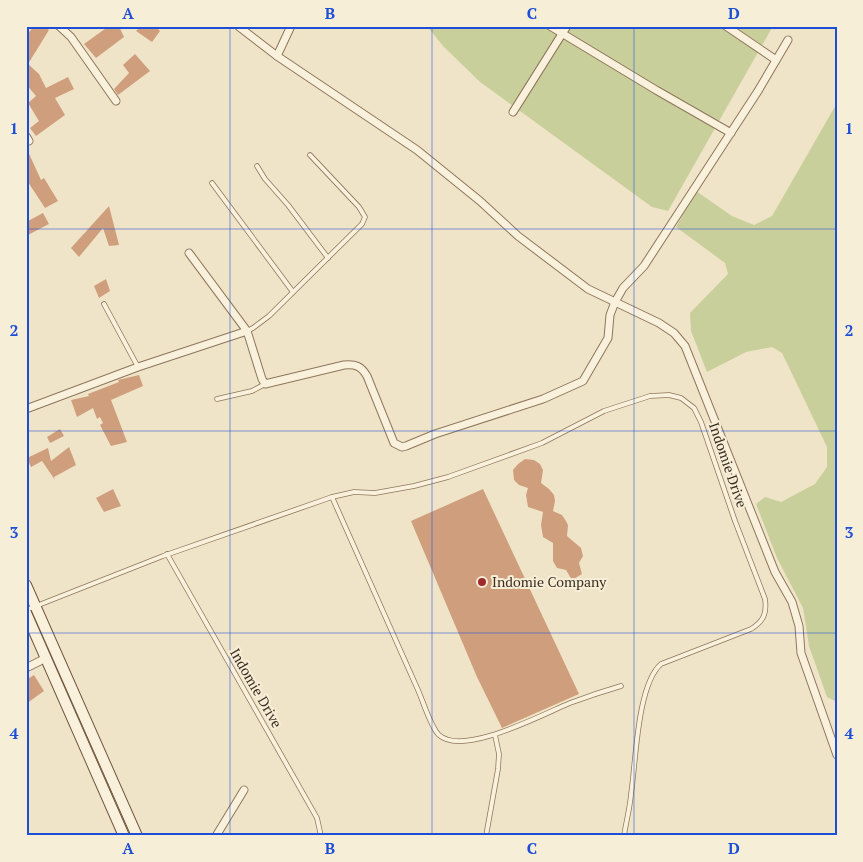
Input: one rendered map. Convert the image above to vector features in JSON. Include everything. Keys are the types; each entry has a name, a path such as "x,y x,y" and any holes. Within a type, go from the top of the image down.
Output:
{"main road":[{"path":"26,585 137,836"},
{"path":"26,611 124,836"}],"street":[{"path":"59,26 71,37 116,100"},
{"path":"238,26 277,56 417,150 480,200 518,236 588,289 659,323 674,333 685,346 775,572 792,602 799,626 801,653 837,755"},
{"path":"277,56 291,26"},
{"path":"550,26 731,133"},
{"path":"513,112 567,26"},
{"path":"726,26 776,60"},
{"path":"189,253 246,331 265,384 344,365 356,364 363,369 367,376 394,442 402,447 435,434 543,399 583,381 608,338 610,315 623,288 644,266 731,133 788,40"},
{"path":"26,409 138,367 246,331"},
{"path":"26,668 46,658"},
{"path":"216,836 244,790"}],"lane":[{"path":"246,331 267,319 362,224 365,217 359,207 310,155"},
{"path":"257,166 265,179 288,205 328,258"},
{"path":"212,183 293,292"},
{"path":"104,304 138,367"},
{"path":"218,399 252,391 265,384"},
{"name":"Indomie Drive","path":"26,611 36,605 167,554 332,497 354,492 375,493 448,477 542,443 604,411 650,396 669,395 681,398 694,408 701,422 735,521 765,599 765,615 760,623 751,628 661,664 652,674 636,740 631,797 624,836"},
{"path":"332,497 431,718 432,726 440,736 448,740 462,741 495,735 574,701 621,686"},
{"name":"Indomie Drive","path":"167,554 315,814 321,836"},
{"path":"486,836 498,769 499,754 495,735"}],"green space":[{"path":"427,26 773,26 668,211 652,207 480,82 443,46"},
{"path":"837,103 837,702 827,697 809,646 803,608 777,558 756,504 765,497 781,502 815,484 827,467 827,447 782,353 772,347 746,352 707,372 691,331 690,313 728,274 725,263 676,227 696,191 732,216 754,225 772,216"}],"building":[{"path":"34,26 43,26 49,30 28,64 39,74 46,88 68,77 74,89 55,98 65,115 36,136 30,128 39,121 28,103 36,96 26,84 26,36"},
{"path":"109,26 119,26 124,37 96,58 84,44"},
{"path":"141,26 160,26 158,29 160,31 152,42 136,31"},
{"path":"135,54 150,71 118,95 114,89 129,73 123,65"},
{"path":"26,147 41,180 44,178 58,201 45,208 26,179"},
{"path":"109,206 119,245 109,246 103,228 79,257 71,248"},
{"path":"43,213 49,224 26,236 26,222"},
{"path":"106,279 110,291 99,298 94,286"},
{"path":"139,375 143,386 111,400 127,442 111,446 100,425 103,423 100,417 97,419 93,408 77,417 71,400 89,396 88,394 119,382 118,380"},
{"path":"60,429 64,436 50,443 47,437"},
{"path":"69,447 76,465 54,477 55,480 42,461 31,467 27,458 48,448 51,461"},
{"path":"525,459 534,460 540,464 543,470 541,483 554,495 553,511 562,515 568,525 567,536 581,548 583,556 579,563 582,574 572,580 566,570 557,568 553,561 553,543 543,537 541,525 543,512 528,507 526,495 528,488 519,485 514,480 513,470"},
{"path":"113,489 121,506 104,512 96,498"},
{"name":"Indomie Company","path":"483,489 579,694 502,728 477,677 411,521"},
{"path":"34,675 44,691 26,704 26,680"}],"place":[{"name":"Indomie Company","path":"482,582"}]}
